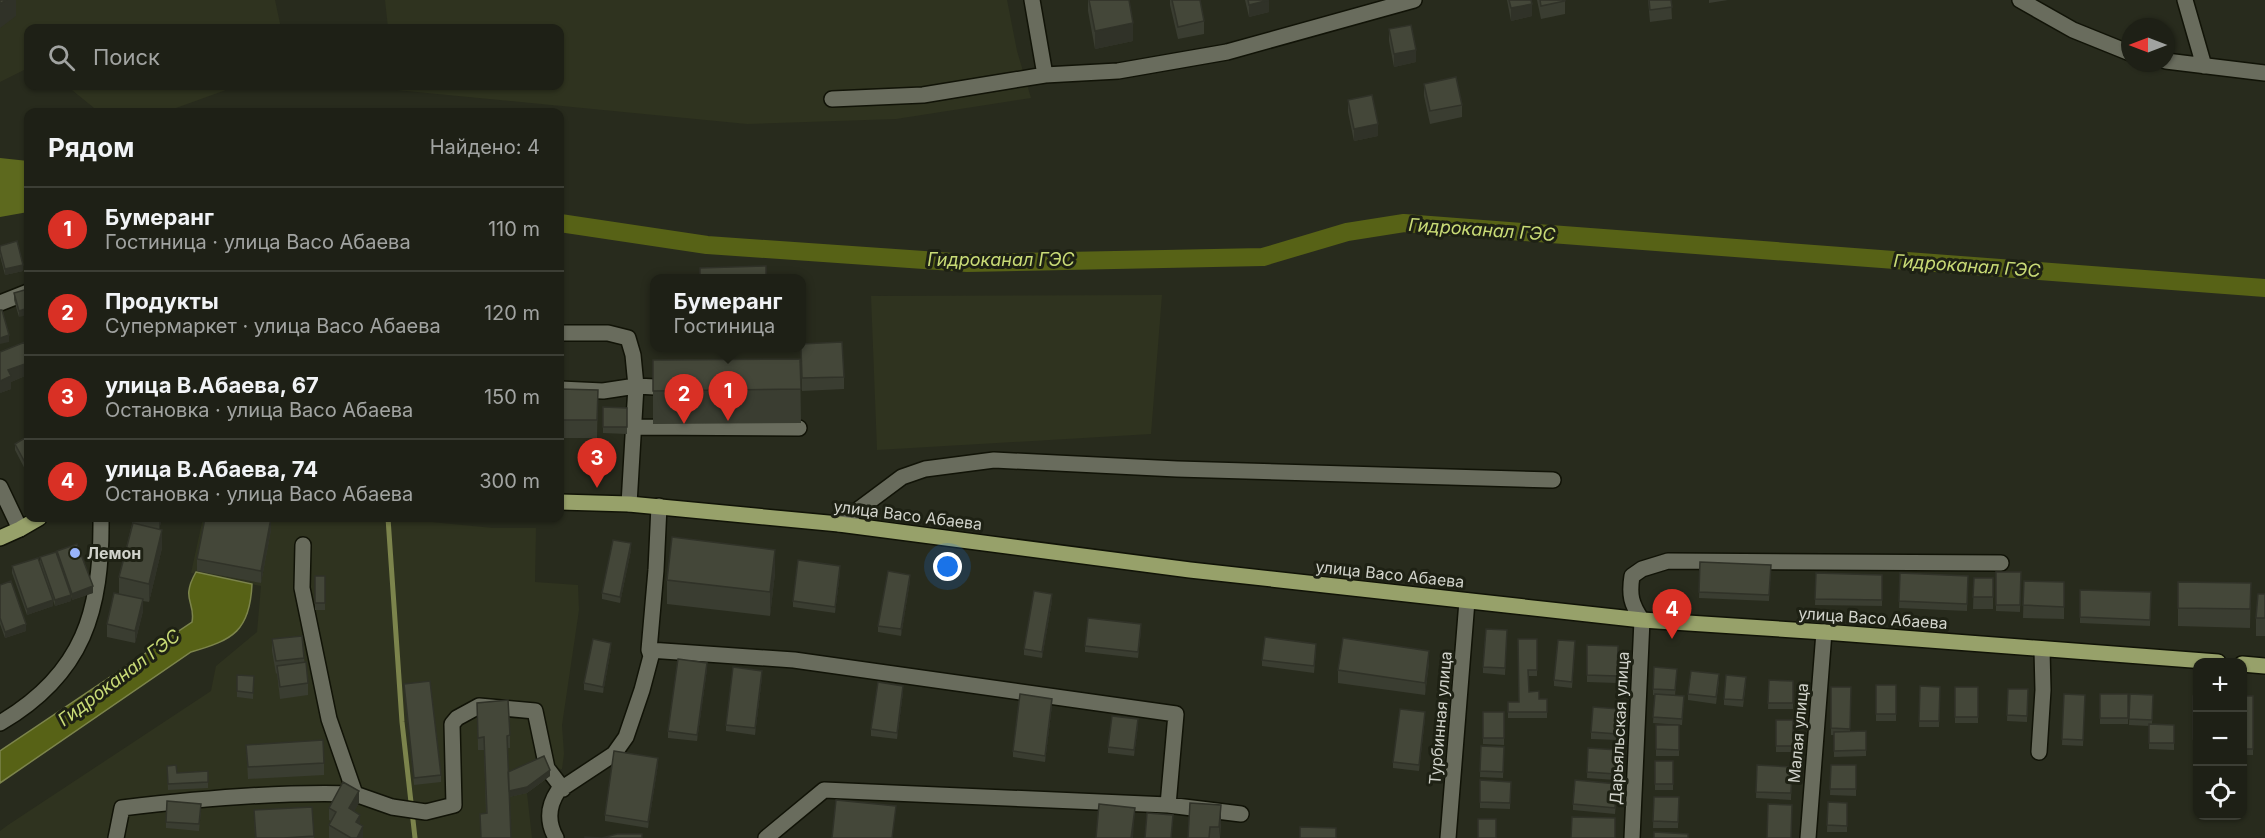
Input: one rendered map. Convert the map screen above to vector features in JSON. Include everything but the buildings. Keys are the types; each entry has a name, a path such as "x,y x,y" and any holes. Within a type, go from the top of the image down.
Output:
{"main road":[{"name":"улица Васо Абаева","path":"564,502 659,506 839,524 1190,570 1642,620 2193,661"},
{"path":"0,538 32,522"},
{"path":"2247,664 2265,666"}],"street":[{"path":"1032,0 1045,75"},
{"path":"832,99 923,95 1045,75 1118,71 1227,52 1414,0"},
{"path":"2020,0 2073,30 2121,49"},
{"path":"2185,0 2204,66"},
{"path":"2175,62 2265,73"},
{"path":"0,303 24,293"},
{"path":"564,333 608,333 628,338 633,355 636,386 629,504"},
{"path":"564,389 603,391 636,386 689,389"},
{"path":"634,427 799,428"},
{"path":"839,524 902,477 925,469 994,460 1177,469 1553,480"},
{"path":"0,487 20,529"},
{"path":"556,838 549,813 552,801 558,791 614,754 626,737 642,690 651,656 649,650 659,506"},
{"path":"0,723 24,709 49,685 68,664 80,645 92,614 99,578 101,522"},
{"path":"303,545 302,588 329,718 355,794"},
{"path":"1642,620 1632,606 1630,592 1632,576 1642,569 1668,561 2001,563"},
{"name":"Турбинная улица","path":"1448,838 1467,601"},
{"name":"Дарьяльская улица","path":"1632,838 1642,620"},
{"name":"Малая улица","path":"1808,838 1824,632"},
{"path":"649,650 794,660 1176,714 1168,805"},
{"path":"2039,753 2043,690 2042,650"},
{"path":"116,838 122,808 180,801 328,793 355,794 392,807 426,812 454,805 452,724 457,717 479,706 535,711 547,768 563,789"},
{"path":"766,838 824,790 1168,805 1241,814"}],"shaded area":[{"path":"0,0 275,0 280,24 24,24 24,70 0,82"},
{"path":"385,0 1007,0 1017,51 1031,98 896,119 747,124 396,90 564,90 564,24 388,24"},
{"path":"72,90 226,90 176,108 94,108"},
{"path":"0,158 24,161 24,213 0,217"},
{"path":"1162,295 1151,434 877,450 871,296"},
{"path":"202,522 432,522 493,528 536,528 535,582 578,585 579,610 562,725 564,754 562,769 547,768 548,778 527,793 532,838 0,838 0,831 8,825 211,691 216,666 257,632 261,586 191,573"}],"water":[{"path":"196,572 252,584 248,613 236,631 218,643 191,652 0,783 0,751 192,622 189,589"}],"waterway":[{"name":"Гидроканал ГЭС","path":"564,224 707,245 967,263 1263,257 1347,232 1404,223 2265,288"},
{"path":"388,522 402,722 415,838"}],"place":[{"name":"Бумеранг","path":"728,421"},
{"name":"Продукты","path":"684,424"},
{"name":"улица В.Абаева, 67","path":"597,488"},
{"name":"Лемон","path":"75,553"},
{"name":"улица В.Абаева, 74","path":"1672,639"}]}
